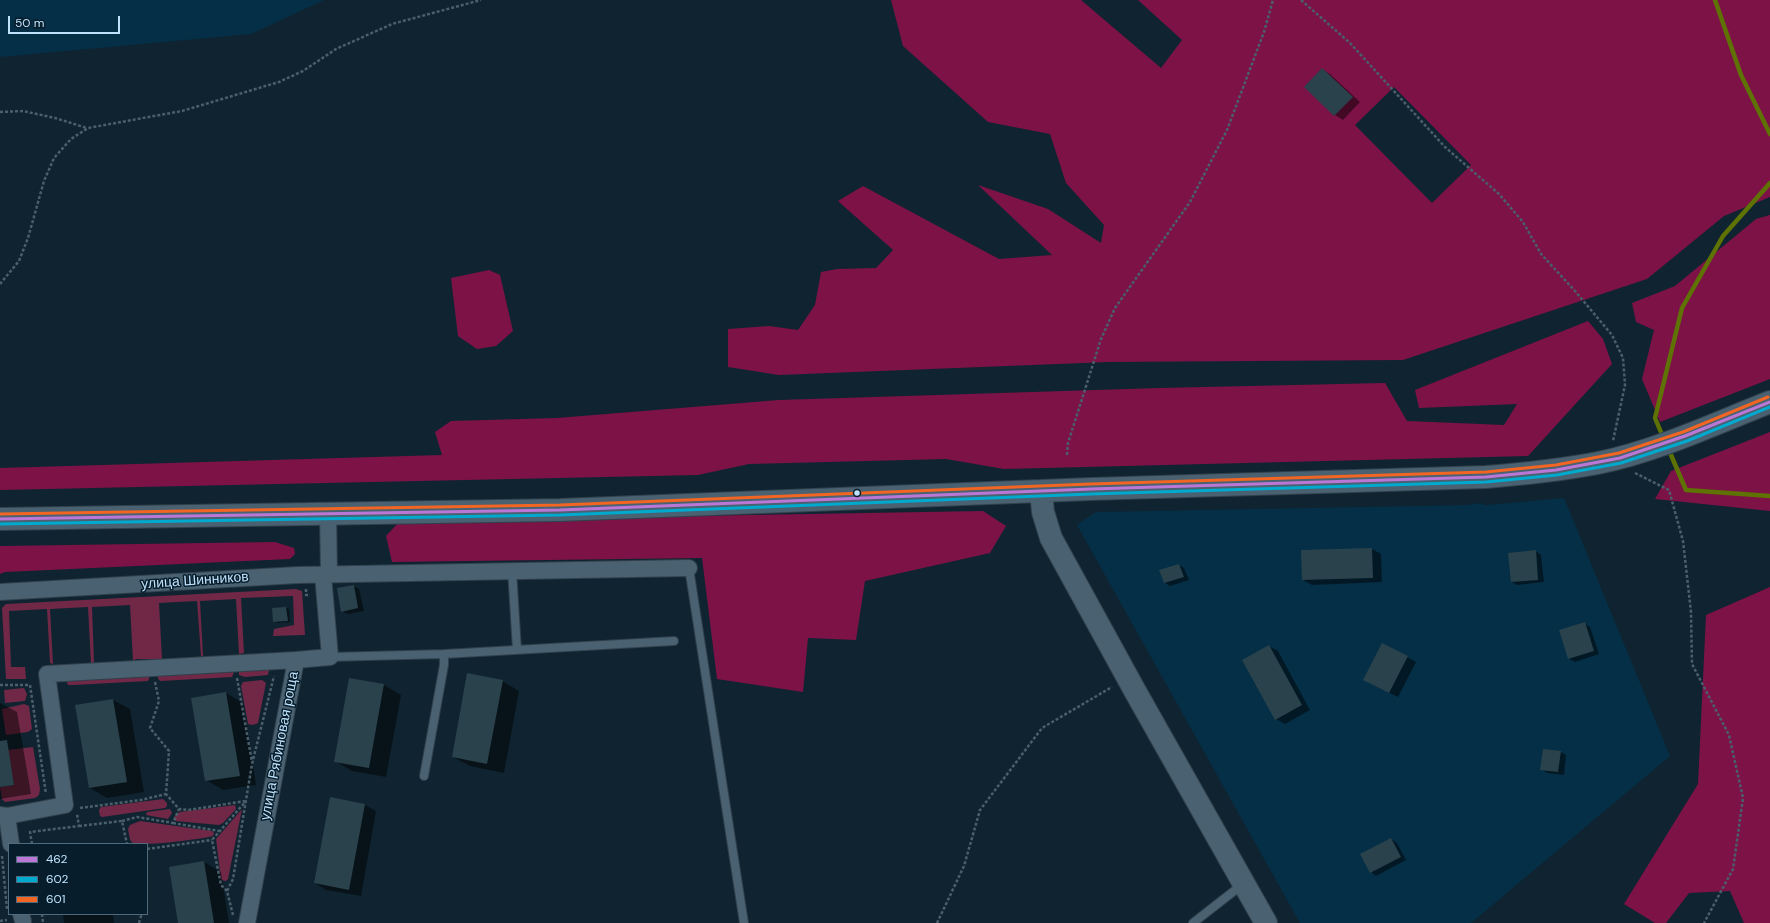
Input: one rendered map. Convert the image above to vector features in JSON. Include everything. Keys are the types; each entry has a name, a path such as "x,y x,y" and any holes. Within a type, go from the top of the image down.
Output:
{"main road":[{"path":"0,519 560,510 1486,477 1541,472 1610,460 1655,447 1770,402"},
{"path":"1041,492 1043,512 1051,538 1127,678 1266,923"}],"street":[{"path":"328,513 326,575 330,657"},
{"name":"улица Шинников","path":"0,592 298,574 326,575 512,570 689,568"},
{"name":"улица Рябиновая роща","path":"240,920 296,660 330,657"},
{"path":"6,848 3,815 65,805 47,674 236,672 296,660"}],"lane":[{"path":"689,568 744,923"},
{"path":"512,570 517,650"},
{"path":"330,657 444,654 674,641"},
{"path":"424,776 444,665 444,654"},
{"path":"1193,923 1244,884"}],"path":[{"path":"0,284 19,261 28,238 44,181 54,158 71,139 88,128 182,111 265,86 303,71 336,49 392,24 481,0"},
{"path":"1067,455 1068,443 1104,332 1115,308 1190,202 1227,130 1264,32 1273,0"},
{"path":"1301,0 1350,43 1445,148 1499,194 1523,222 1541,254 1612,335 1623,358 1625,385 1610,460 1669,490 1683,541 1691,612 1692,664 1729,735 1743,798 1733,869 1704,923"},
{"path":"0,112 23,112 55,118 88,128"},
{"path":"236,672 244,679"},
{"path":"229,680 236,672"},
{"path":"236,672 252,764"},
{"path":"227,892 233,879 252,764 274,676 266,677"},
{"path":"937,923 964,866 980,810 1042,728 1127,678"},
{"path":"33,681 30,685 47,801"},
{"path":"0,682 1,685 30,685"},
{"path":"148,684 163,684"},
{"path":"155,684 159,701 150,728 169,751 166,794 179,809 188,810 246,801"},
{"path":"79,826 77,808 142,800 166,794"},
{"path":"148,849 212,840 246,801"},
{"path":"173,824 179,809"},
{"path":"32,843 30,832 122,821 137,817 219,831"},
{"path":"122,821 127,843"},
{"path":"212,840 221,885 227,892 240,920"},
{"path":"6,848 8,860"}],"shaded area":[{"path":"0,0 324,0 251,34 0,57"},
{"path":"891,0 1081,0 1161,68 1182,40 1138,0 1770,0 1770,197 1724,216 1647,279 1403,360 1108,362 779,375 728,367 728,329 769,326 798,330 815,305 821,272 837,269 876,268 893,250 838,201 863,186 999,259 1052,255 978,185 1048,209 1101,243 1104,225 1066,183 1050,134 988,122 903,46","holes":["1394,87 1471,165 1432,203 1355,125"]},
{"path":"1770,215 1770,379 1660,422 1642,379 1654,330 1636,322 1632,303 1675,286 1756,219"},
{"path":"489,270 500,275 513,331 496,346 477,349 458,336 451,278"},
{"path":"1588,321 1603,339 1612,364 1528,456 1004,469 946,459 749,464 698,475 0,490 0,468 442,455 435,432 451,421 557,418 779,400 1159,388 1385,383 1407,421 1504,425 1517,404 1419,408 1415,390"},
{"path":"1770,432 1770,511 1655,499 1671,471"},
{"path":"1564,498 1670,756 1471,923 1300,923 1077,525 1096,512 1470,505 1482,503 1483,505 1486,505"},
{"path":"983,511 1006,526 990,553 865,581 856,640 808,638 803,692 717,679 702,558 392,562 386,536 400,521"},
{"path":"275,542 294,548 295,554 290,559 5,572 0,574 0,546"},
{"path":"1770,587 1770,923 1744,923 1730,891 1689,893 1666,923 1655,923 1624,904 1698,784 1706,615"},
{"path":"296,589 302,591 305,635 273,636 274,629 294,625 293,596 241,598 244,653 239,654 236,599 200,601 203,656 201,656 197,601 159,603 162,659 136,659 133,661 130,605 92,607 94,663 91,663 88,607 50,609 53,664 50,663 47,609 9,611 11,667 25,667 26,679 6,679 2,608 6,604"},
{"path":"269,670 268,675 245,677 239,675 239,671"},
{"path":"234,672 232,677 161,681 157,676"},
{"path":"150,676 148,681 74,685 68,685 66,680"},
{"path":"262,680 266,683 258,723 253,725 248,724 241,686 243,682"},
{"path":"24,688 27,694 25,701 5,703 4,690"},
{"path":"24,704 29,706 32,729 28,732 6,735 2,709"},
{"path":"33,747 40,789 39,795 35,798 5,802 2,799 0,787 14,785 8,750"},
{"path":"163,799 167,803 165,808 102,817 100,816 99,810 101,807"},
{"path":"235,805 236,809 223,823 219,825 175,821 174,818 176,814 180,812"},
{"path":"170,809 172,813 168,819 146,815 147,812"},
{"path":"242,809 228,879 226,881 221,880 216,839"},
{"path":"140,821 212,831 214,833 213,836 185,841 148,844 133,843 128,829 130,825"}],"building":[{"path":"1322,68 1353,97 1334,116 1304,87"},
{"path":"1372,548 1373,578 1302,580 1301,550"},
{"path":"1536,550 1538,580 1511,582 1508,553"},
{"path":"1179,564 1184,577 1164,583 1159,570"},
{"path":"354,585 358,608 341,612 337,588"},
{"path":"286,607 288,621 273,622 272,608"},
{"path":"1585,622 1594,651 1568,659 1559,630"},
{"path":"1382,643 1408,656 1389,693 1363,680"},
{"path":"1269,645 1302,705 1275,720 1242,660"},
{"path":"467,673 503,680 487,764 452,757"},
{"path":"349,678 384,684 369,768 334,762"},
{"path":"226,692 240,776 205,781 191,698"},
{"path":"113,699 127,782 89,788 75,705"},
{"path":"7,740 14,785 0,787 0,741"},
{"path":"1543,749 1561,751 1558,772 1540,770"},
{"path":"330,797 365,804 349,890 314,883"},
{"path":"1391,838 1401,857 1370,873 1360,854"},
{"path":"204,861 214,923 178,923 169,867"}],"waterway":[{"path":"1715,0 1741,75 1770,134"},
{"path":"1663,437 1655,418 1682,308 1723,236 1770,183"},
{"path":"1668,448 1686,490 1770,496"}],"transit line":[{"name":"601","path":"0,514 560,505 1091,484 1486,472 1556,465 1619,453 1683,432 1768,397"},
{"name":"462","path":"0,519 560,510 1091,489 1486,477 1556,470 1620,458 1685,436 1770,402"},
{"name":"602","path":"0,524 560,515 1091,494 1486,482 1557,475 1621,463 1687,441 1770,407"}]}
